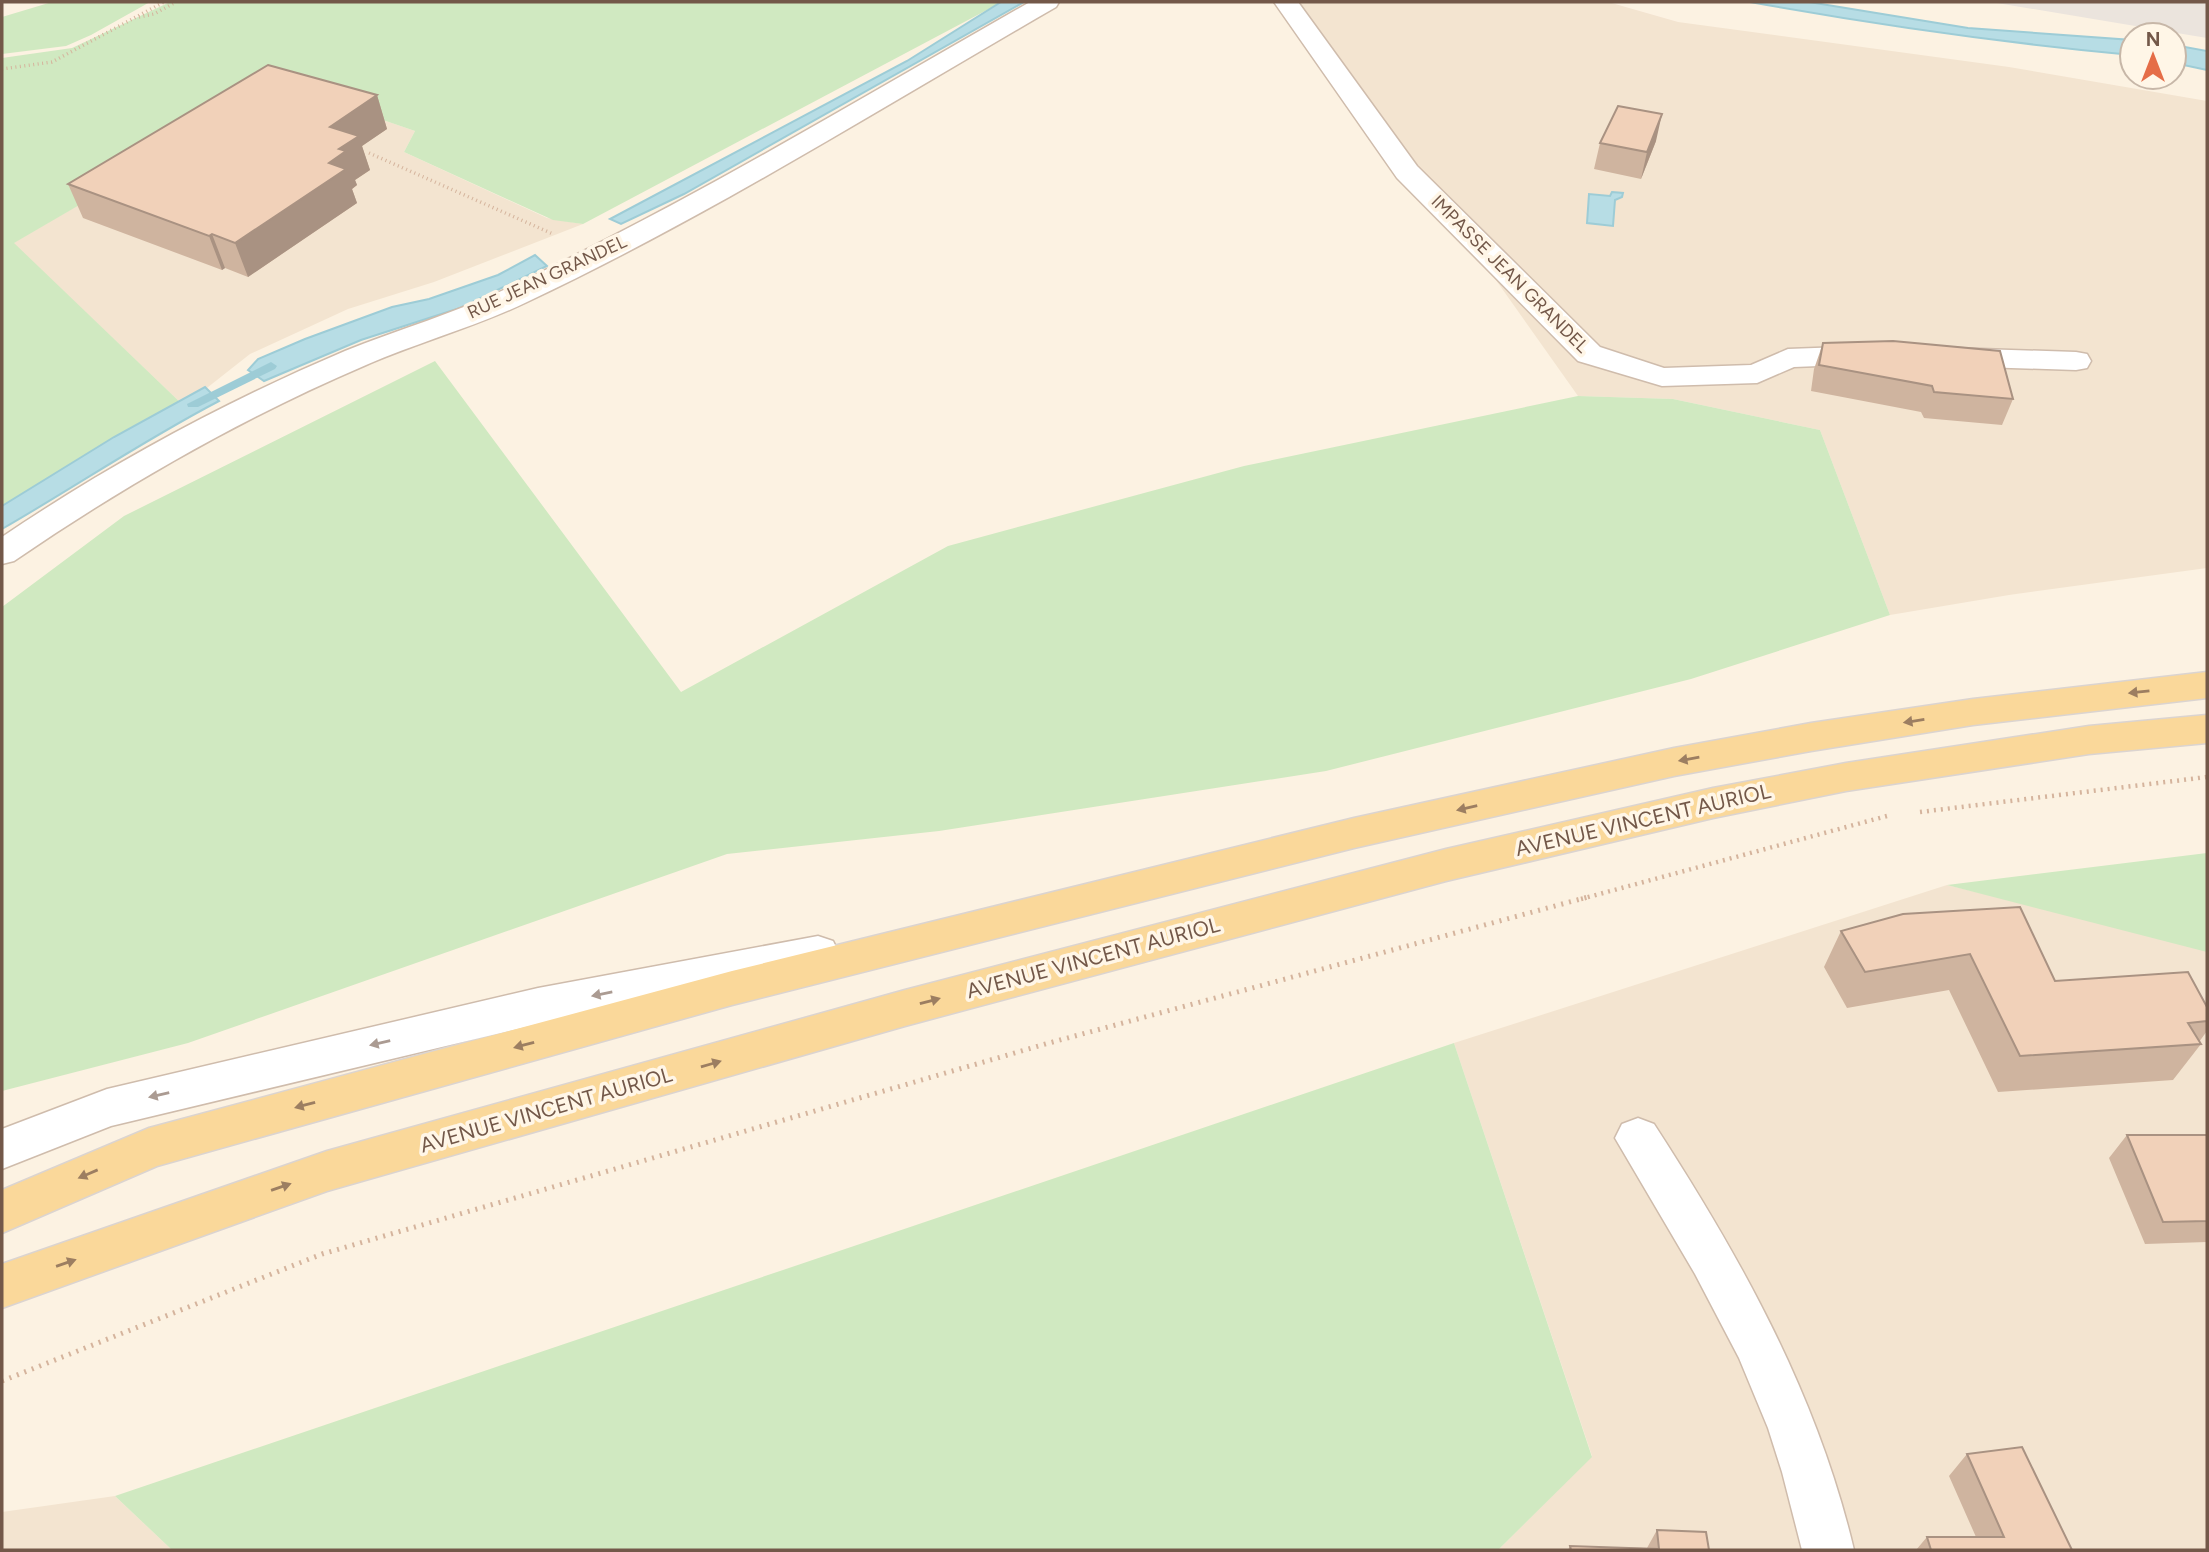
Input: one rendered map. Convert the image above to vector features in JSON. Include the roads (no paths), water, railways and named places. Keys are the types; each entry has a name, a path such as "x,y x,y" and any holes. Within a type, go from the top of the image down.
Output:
{"main road":[{"path":"2,1212 149,1148 718,992 1354,833 1674,762 1811,737 1973,712 2207,685"},
{"name":"AVENUE VINCENT AURIOL","path":"2,1286 327,1171 905,1008 1446,865 1713,803 1846,777 2089,740 2207,729"}],"street":[{"name":"RUE JEAN GRANDEL","path":"2,553 63,510 216,422 358,358 512,298 607,252 827,130 1047,2"},
{"name":"IMPASSE JEAN GRANDEL","path":"1286,2 1408,172 1589,354 1662,377 1757,374 1788,358 1905,356 2076,361"},
{"path":"2,1149 107,1108 538,1006 1054,908"},
{"path":"1639,1138 1704,1240 1767,1365 1808,1472 1828,1550"}],"water":[{"path":"1001,2 1024,2 684,194 621,224 610,219 907,61"},
{"path":"1750,2 1809,2 1968,28 2118,39 2118,54 1941,33"},
{"path":"2188,48 2207,51 2207,70 2188,66"},
{"path":"1612,192 1623,193 1622,197 1615,200 1613,226 1587,223 1589,194 1610,196"},
{"path":"535,255 547,266 460,308 361,340 264,381 248,370 258,359 305,339 392,307 429,299 498,275"},
{"path":"205,387 219,401 2,529 2,506 114,437"}],"waterway":[{"path":"193,404 271,366"}]}
